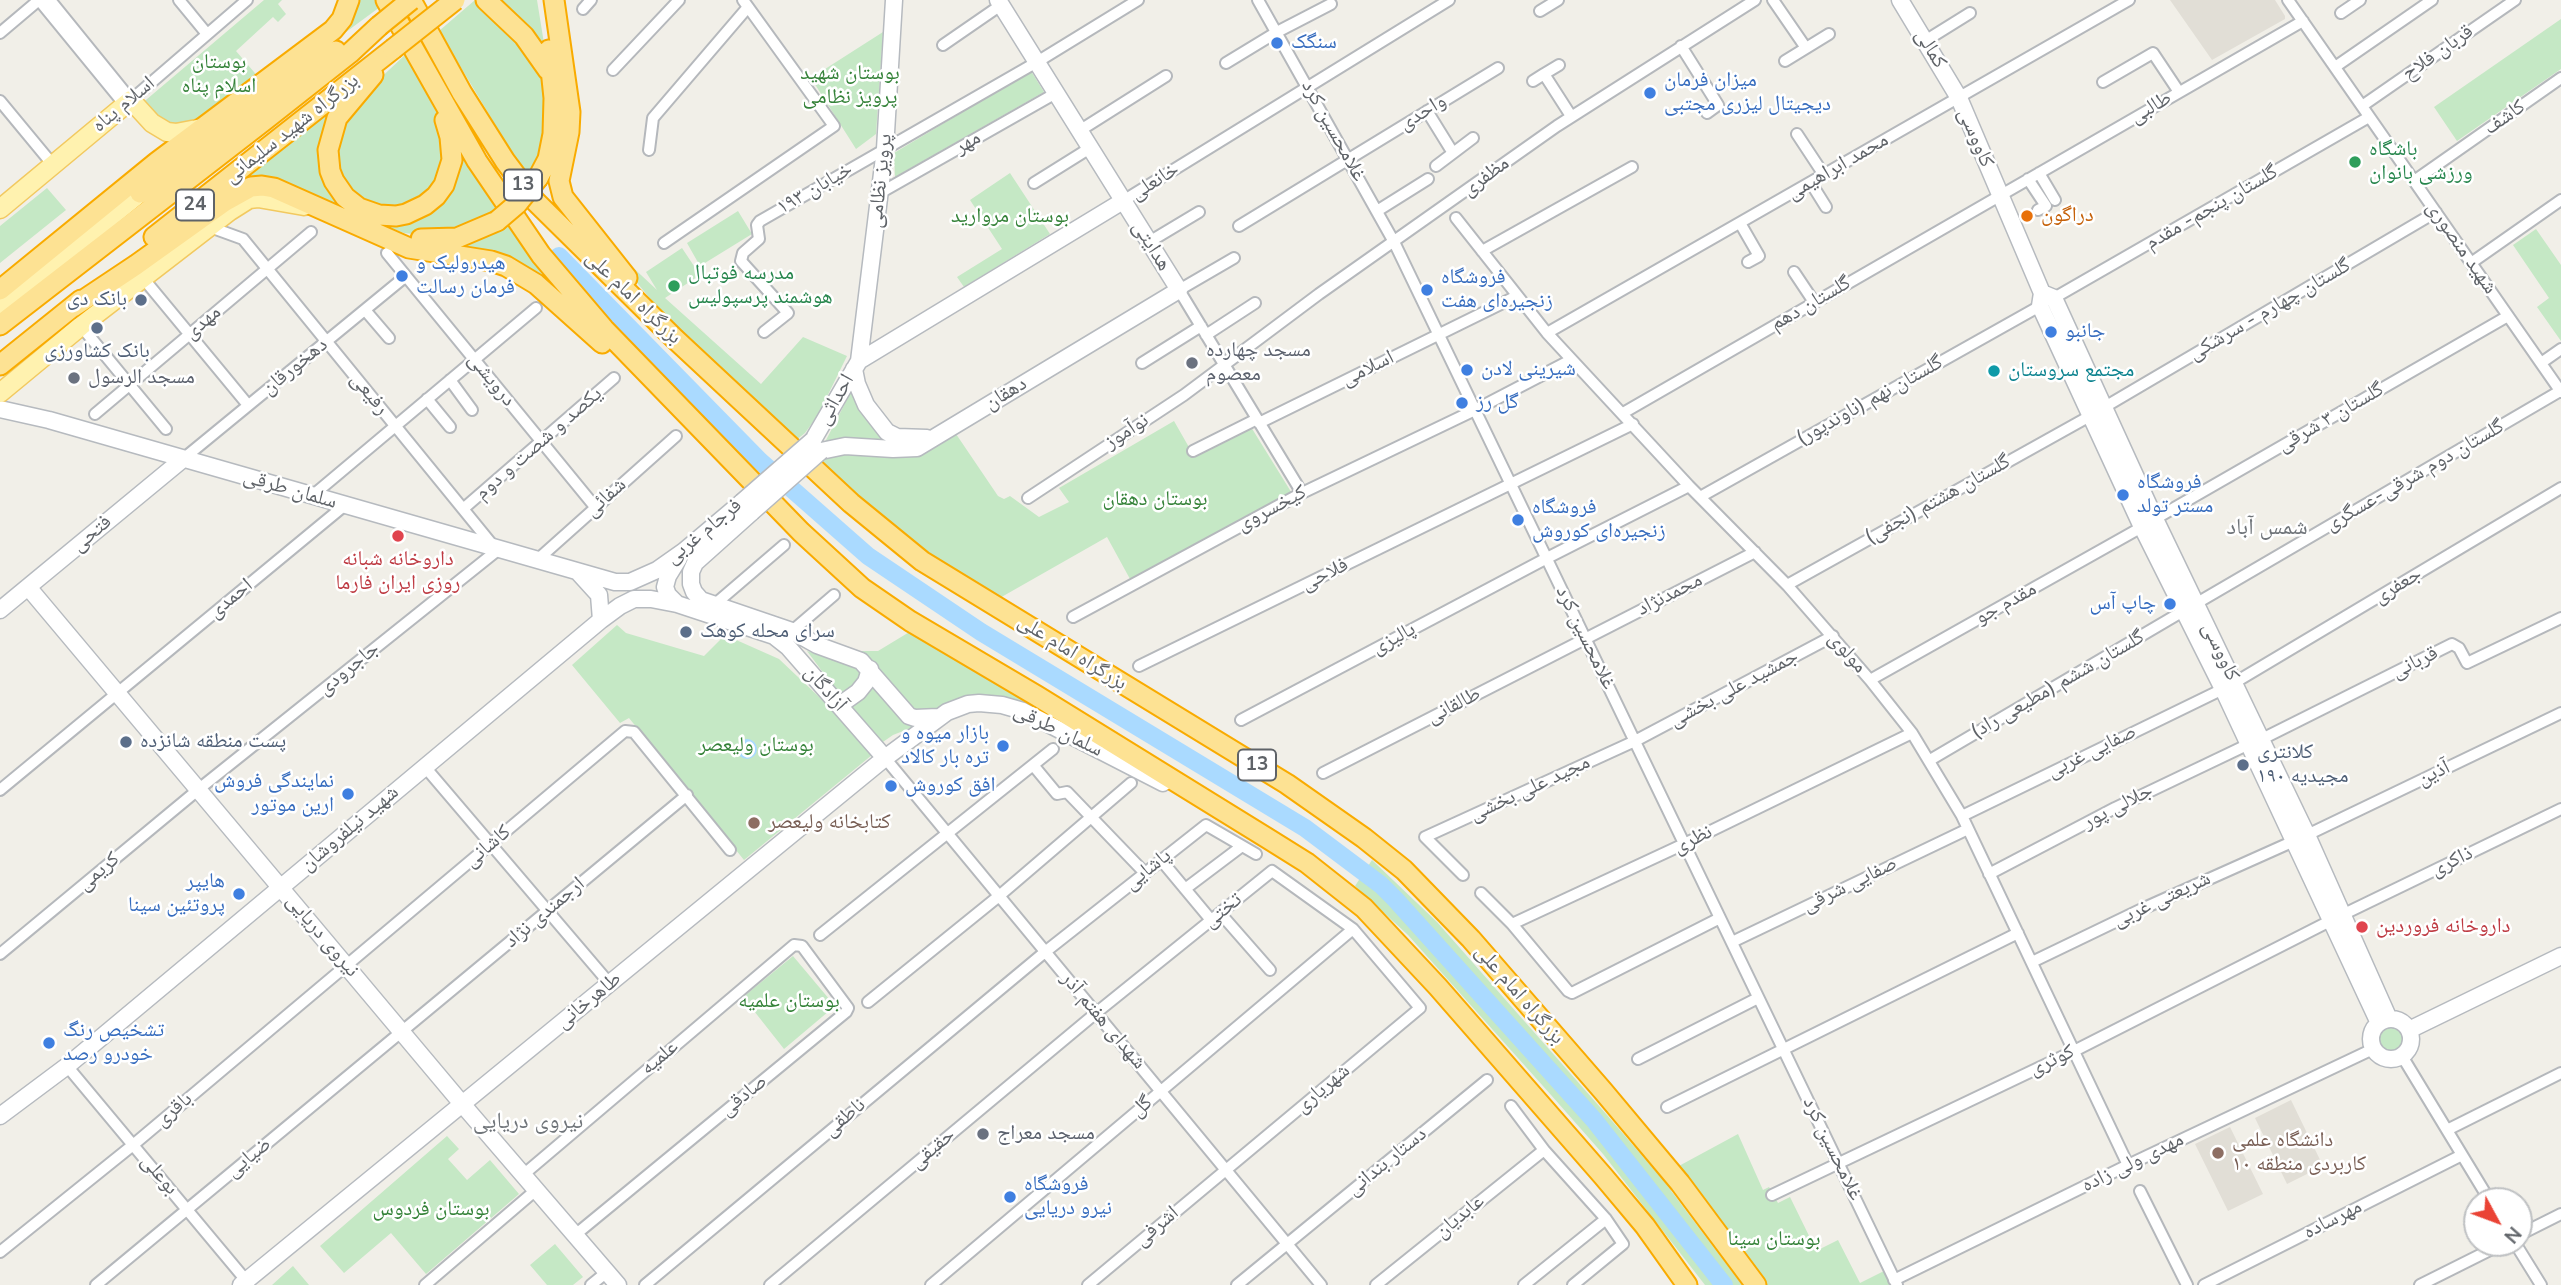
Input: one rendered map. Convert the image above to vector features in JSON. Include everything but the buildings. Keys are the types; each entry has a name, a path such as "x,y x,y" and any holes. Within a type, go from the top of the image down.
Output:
{"highway":[{"path":"0,290 202,128 333,30 342,19 349,0"},
{"name":"بزرگراه امام علی","path":"386,0 477,162 541,255 604,329 801,532 862,588 910,621 1307,863 1364,908 1438,987 1559,1125 1636,1216 1685,1285"},
{"name":"بزرگراه امام علی","path":"411,0 463,93 505,161 534,201 675,339 851,503 922,561 1287,784 1404,870 1464,931 1603,1091 1680,1183 1756,1285"},
{"name":"بزرگراه شهید سلیمانی","path":"0,325 350,54 411,0"},
{"name":"بزرگراه شهید سلیمانی","path":"0,365 73,307 146,243 455,0"},
{"path":"486,0 524,36 553,80"},
{"path":"384,243 443,240 471,233 497,221 517,204 538,178 548,159 552,142 553,80 542,0"},
{"path":"554,0 570,112 569,132 559,181 563,197 675,339"},
{"path":"231,108 317,63 379,26"},
{"path":"393,49 343,110 329,140 328,161 334,181 345,197 359,208 379,215 406,214 425,205 444,185 449,172 452,146 433,86"},
{"path":"141,193 317,63"},
{"path":"73,307 224,202 251,187 274,188 332,213 384,243 491,261 521,274 673,401"}],"main road":[{"name":"پرویز نظامی","path":"856,365 885,149 894,0"},
{"name":"کمالی","path":"1900,0 1959,98"},
{"name":"هدایتی","path":"1000,3 1179,290"},
{"name":"کاووسی","path":"1959,98 1998,196 2097,412 2229,686 2384,1021"},
{"path":"128,102 161,130 176,133 202,128"},
{"name":"اسلام پناه","path":"0,209 128,102"},
{"path":"0,307 141,193"},
{"name":"بزرگراه شهید سلیمانی","path":"0,393 81,326 249,199 258,198 332,213"},
{"name":"خانعلی","path":"856,365 1124,201"},
{"name":"دهقان","path":"817,445 917,448 1179,290"},
{"path":"856,365 857,384 866,405 887,432 908,438 937,436"},
{"name":"احداثی","path":"817,445 856,365"},
{"name":"سلمان طرقی","path":"0,409 49,420 579,573"},
{"name":"فرجام غربی","path":"714,605 701,600 694,592 691,572 695,563 747,507 817,445"},
{"name":"فتحی","path":"0,610 183,459"},
{"name":"فرجام غربی","path":"579,573 615,582 630,582 657,570 747,507"},
{"path":"677,604 668,595 666,587 668,576 684,551"},
{"path":"579,573 599,595 601,620"},
{"name":"نیروی دریایی","path":"28,587 612,1279"},
{"name":"آزادگان","path":"601,620 620,606 634,600 652,599 677,604 774,636 788,647 885,758"},
{"path":"714,605 792,631 817,645 861,661 909,716 938,717"},
{"name":"شهید نیلفروشان","path":"0,1116 67,1066 601,620"},
{"path":"836,702 844,702 858,692 866,682 870,669"},
{"name":"سلمان طرقی","path":"938,717 968,704 979,703 1002,705 1023,711 1222,811"},
{"name":"طاهرخانی","path":"246,1283 938,717"},
{"path":"2409,1030 2561,956"},
{"path":"2384,1021 2400,1021 2409,1030 2411,1042 2402,1056 2388,1059 2373,1049 2371,1036 2384,1021"}],"street":[{"path":"0,33 39,0 128,102"},
{"path":"50,0 128,102"},
{"path":"179,0 207,34"},
{"name":"اسلام پناه","path":"128,102 247,0"},
{"path":"613,70 679,0"},
{"name":"خیابان ۱۹۳","path":"764,332 788,313 741,261 743,253 759,239 757,225 760,221 1037,62 1138,0"},
{"name":"غلامحسین کرد","path":"1258,0 1394,242 1896,1282"},
{"name":"خانعلی","path":"1124,201 1309,88 1435,4 1449,0"},
{"path":"1540,11 1558,0"},
{"name":"مظفری","path":"1224,363 1571,116 1681,46 1735,5 1755,0"},
{"path":"1773,0 1806,48"},
{"name":"محمد ابراهیمی","path":"1547,333 2129,0"},
{"name":"شهید منصوری","path":"2288,0 2560,392"},
{"path":"2341,13 2360,0"},
{"path":"2335,67 2432,0"},
{"name":"قربان فلاح","path":"2362,106 2515,0"},
{"path":"943,45 1000,3"},
{"path":"649,150 653,118 746,4 834,126 664,243"},
{"path":"1226,63 1331,4"},
{"path":"1925,41 1970,13"},
{"name":"طالبی","path":"1998,196 2303,21"},
{"path":"1785,61 1829,34"},
{"path":"1681,46 1718,105 1707,113"},
{"path":"2103,82 2153,53 2179,92"},
{"path":"1533,81 1559,65"},
{"name":"واحدی","path":"1239,226 1498,68"},
{"path":"1544,74 1571,116"},
{"path":"1079,131 1166,76"},
{"name":"کاشف","path":"2414,181 2561,78"},
{"name":"مهر","path":"880,193 1056,93"},
{"path":"2,108 52,165"},
{"path":"1427,111 1453,153"},
{"name":"گلستان پنجم- مقدم","path":"2045,299 2369,117"},
{"path":"1797,134 1824,175"},
{"path":"1436,166 1473,138"},
{"path":"1034,183 1090,148"},
{"path":"1482,251 1632,167"},
{"path":"2039,173 2055,200"},
{"path":"1377,211 1429,179"},
{"path":"2028,179 2046,206 2038,210"},
{"path":"1811,183 1826,208"},
{"name":"گلستان دهم","path":"1623,413 1998,196"},
{"path":"2471,263 2561,200"},
{"path":"1149,242 1199,212"},
{"name":"گلستان چهارم - سرشکی","path":"2097,412 2436,212"},
{"name":"مولوی","path":"1456,218 1547,333 1689,486 1787,585 1833,636 1912,733 1962,816 2128,1165"},
{"path":"1740,223 1759,256 1748,262"},
{"name":"رفیعی","path":"210,227 243,239 498,549"},
{"name":"مهدی","path":"95,414 311,232"},
{"name":"درویشی","path":"384,243 406,276 596,508"},
{"path":"1179,290 1234,258"},
{"path":"1794,272 1814,302"},
{"name":"دهخورقان","path":"183,459 406,276"},
{"path":"143,278 248,405"},
{"name":"هدایتی","path":"1179,290 1302,493"},
{"name":"اسلامی","path":"1193,451 1517,296"},
{"name":"گلستان نهم (ناوندپور)","path":"1700,497 2045,299"},
{"path":"1142,363 1255,303"},
{"path":"312,496 536,308"},
{"path":"365,310 389,338"},
{"name":"گلستان ۳ شرقی","path":"2149,523 2508,316"},
{"path":"81,326 166,429"},
{"path":"2541,363 2561,349"},
{"name":"کیخسروی","path":"1073,617 1302,493 1475,410 1571,360"},
{"name":"نوآموز","path":"1028,498 1184,395 1224,363"},
{"name":"یکصد و شصت و دوم","path":"463,509 614,378"},
{"path":"450,380 472,410"},
{"name":"گلستان دوم شرقی-عسگری","path":"2191,607 2560,392"},
{"path":"427,399 450,427"},
{"name":"گلستان هشتم (نجفی)","path":"1787,585 2097,412"},
{"name":"فلاحی","path":"1139,666 1633,424"},
{"name":"شفائی","path":"536,561 677,436"},
{"name":"پالیزی","path":"1241,720 1546,558 1689,486"},
{"name":"جعفری","path":"2229,686 2561,488"},
{"name":"احمدی","path":"0,790 345,505"},
{"name":"مقدم جو","path":"1870,680 2149,523"},
{"path":"714,605 784,545"},
{"name":"جاجرودی","path":"199,789 498,549"},
{"name":"محمدنژاد","path":"1585,639 1755,552"},
{"path":"792,631 834,595"},
{"name":"گلستان ششم (مطیعی راد)","path":"1930,760 2191,607"},
{"name":"قربانی","path":"2255,742 2452,644 2459,648 2467,663 2561,618"},
{"name":"جمشید علی بخشی","path":"1635,741 1833,636"},
{"name":"طالقانی","path":"1323,773 1585,639"},
{"name":"صفایی غربی","path":"1962,816 2229,686"},
{"name":"آذین","path":"2300,838 2561,713"},
{"name":"کاشانی","path":"346,964 625,731 634,732 687,795"},
{"name":"نظری","path":"1512,924 1912,733"},
{"name":"مجید علی بخشی","path":"1463,875 1425,837 1635,741"},
{"name":"جلالی پور","path":"1989,874 2115,808 2255,742"},
{"path":"820,935 1053,749"},
{"name":"شهدای هفتم آذر","path":"885,758 1321,1285"},
{"path":"1033,765 1058,794 1067,792 1092,816 1145,873"},
{"path":"425,767 610,984"},
{"path":"868,1002 999,896 1131,783"},
{"name":"کریمی","path":"0,954 199,789"},
{"path":"687,795 730,850"},
{"name":"ارجمندی نژاد","path":"402,1032 687,795"},
{"name":"ذاکری","path":"2336,918 2561,809"},
{"name":"پاشایی","path":"1045,952 1206,825 1256,854"},
{"name":"صفایی شرقی","path":"1732,942 1968,828"},
{"name":"شریعتی غربی","path":"2032,962 2300,838"},
{"path":"1185,889 1242,846"},
{"path":"1161,860 1185,889 1270,970"},
{"name":"تختی","path":"1096,1013 1272,871 1353,929"},
{"path":"1481,893 1512,924 1568,991 1576,991 1720,918"},
{"name":"کوثری","path":"1772,1195 2074,1051 2336,918"},
{"name":"شهریاری","path":"1226,1170 1420,1008 1353,929"},
{"name":"گل","path":"931,1285 1353,929"},
{"path":"1667,1107 2018,933"},
{"name":"علمیه","path":"523,1175 798,944"},
{"name":"صادقی","path":"575,1235 846,1012 848,1008 798,944"},
{"name":"ناطقی","path":"645,1285 1045,952"},
{"name":"باقری","path":"0,1252 133,1145 346,964"},
{"path":"1638,1059 1758,998"},
{"name":"حقیقی","path":"770,1285 1096,1013"},
{"name":"ضیایی","path":"96,1285 402,1032"},
{"name":"مهدی ولی زاده","path":"1896,1282 2128,1165 2373,1049"},
{"path":"2402,1056 2481,1187"},
{"name":"بوعلی","path":"67,1066 246,1283"},
{"path":"2447,1130 2561,1073"},
{"name":"دستار بندانی","path":"1237,1285 1487,1080"},
{"path":"1511,1107 1544,1150 1606,1219 1623,1244 1573,1285"},
{"name":"عابدیان","path":"1376,1285 1544,1150"},
{"name":"مهرساده","path":"2204,1285 2462,1155"},
{"name":"اشرفی","path":"1088,1285 1226,1170"},
{"path":"425,1285 536,1190"},
{"path":"2140,1191 2187,1285"},
{"path":"2533,1229 2561,1214"},
{"path":"1524,1285 1606,1219"},
{"path":"2420,1285 2476,1257"},
{"path":"2524,1257 2541,1285"},
{"path":"592,1285 612,1279"}],"shaded area":[{"path":"2170,0 2275,0 2285,19 2212,60"},
{"path":"2291,1100 2323,1166 2287,1184 2255,1118"},
{"path":"2230,1127 2263,1194 2228,1211 2195,1144"}],"green space":[{"name":"بوستان اسلام پناه","path":"264,0 282,0 278,4 286,14 278,22 273,17 236,51 260,79 206,118 176,129 140,105"},
{"path":"354,0 375,0 380,7 327,46"},
{"path":"475,0 496,15 542,71 549,131 529,181 439,31"},
{"path":"499,0 537,0 547,62"},
{"path":"2561,19 2561,69 2457,141 2434,107"},
{"name":"بوستان شهید پرویز نظامی","path":"883,32 876,134 856,149 811,78"},
{"path":"406,54 446,131 441,183 409,209 365,207 334,171 342,117"},
{"path":"1031,71 1044,92 895,177 894,153"},
{"path":"360,88 329,129 345,203 427,210 454,134 498,213 484,222 429,236 404,233 263,180 162,238"},
{"name":"بوستان مروارید","path":"1010,173 1050,234 964,287 957,277 1002,249 970,200"},
{"path":"47,188 66,210 0,263 0,226"},
{"path":"738,211 752,234 700,266 687,243"},
{"path":"506,220 568,301 563,303 447,245"},
{"path":"2536,229 2561,265 2561,341 2537,307 2549,298 2513,245"},
{"path":"594,231 657,290 646,272 682,248 700,275 665,298 761,384 803,337 847,356 818,415 805,433 795,441 668,320"},
{"path":"852,390 900,444 869,438 825,442"},
{"name":"بوستان دهقان","path":"1174,421 1194,456 1251,427 1293,495 1130,579 1107,537 998,599 940,566 899,534 818,462 827,454 954,431 998,496 1004,499 1010,496 1039,517 1069,502 1059,488"},
{"name":"بوستان ولیعصر","path":"617,625 626,633 704,656 725,635 779,659 834,711 872,755 744,860 629,718 620,723 572,665"},
{"path":"911,631 1126,757 1026,707 913,714 849,651 878,651"},
{"path":"807,651 862,668 858,682 847,692 839,694"},
{"path":"874,681 926,722 893,735 880,744 851,706"},
{"path":"1372,860 1437,922 1607,1115 1663,1180 1742,1285 1705,1285 1603,1154 1408,935 1355,886"},
{"name":"بوستان علمیه","path":"793,956 835,1006 784,1049 743,997"},
{"path":"2391,1023 2403,1028 2408,1040 2403,1052 2391,1057 2379,1052 2374,1040 2379,1028"},
{"name":"بوستان سینا","path":"1738,1134 1763,1190 1769,1187 1778,1203 1790,1197 1815,1248 1822,1248 1838,1240 1860,1283 1884,1271 1891,1285 1765,1285 1677,1167"},
{"name":"بوستان فردوس","path":"447,1136 459,1149 448,1159 467,1180 490,1160 519,1194 426,1274 391,1233 344,1273 320,1246"},
{"path":"555,1244 583,1277 573,1285 547,1285 530,1265"},
{"path":"293,1266 309,1285 272,1285"}],"water":[{"path":"743,739 751,739 757,749 751,759 743,759 737,753 737,745"}],"waterway":[{"path":"559,256 760,461 868,556 981,632 1305,828 1381,885 1594,1120 1724,1285"}],"place":[{"name":"سنگک","path":"1277,43"},
{"name":"میزان فرمان دیجیتال لیزری مجتبی","path":"1650,93"},
{"name":"باشگاه ورزشی بانوان","path":"2355,162"},
{"name":"دراگون","path":"2027,216"},
{"name":"هیدرولیک و فرمان رسالت","path":"402,276"},
{"name":"مدرسه فوتبال هوشمند پرسپولیس","path":"674,286"},
{"name":"فروشگاه زنجیره‌ای هفت","path":"1427,290"},
{"name":"بانک دی","path":"141,300"},
{"name":"بانک کشاورزی","path":"97,328"},
{"name":"جانبو","path":"2051,332"},
{"name":"مسجد چهارده معصوم","path":"1192,363"},
{"name":"شیرینی لادن","path":"1467,370"},
{"name":"مجتمع سروستان","path":"1994,371"},
{"name":"مسجد الرسول","path":"74,378"},
{"name":"گل رز","path":"1462,403"},
{"name":"فروشگاه مستر تولد","path":"2123,495"},
{"name":"فروشگاه زنجیره‌ای کوروش","path":"1518,520"},
{"name":"داروخانه شبانه روزی ایران فارما","path":"398,536"},
{"name":"چاپ آس","path":"2170,604"},
{"name":"سرای محله کوهک","path":"686,632"},
{"name":"پست منطقه شانزده","path":"126,742"},
{"name":"بازار میوه و تره بار کالاد","path":"1003,746"},
{"name":"کلانتری ۱۹۰ مجیدیه","path":"2243,765"},
{"name":"افق کوروش","path":"891,786"},
{"name":"نمایندگی فروش ارین موتور","path":"348,794"},
{"name":"کتابخانه ولیعصر","path":"754,823"},
{"name":"هایپر پروتئین سینا","path":"239,894"},
{"name":"داروخانه فروردین","path":"2362,927"},
{"name":"تشخیص رنگ خودرو رصد","path":"49,1043"},
{"name":"مسجد معراج","path":"983,1134"},
{"name":"دانشگاه علمی کاربردی منطقه ۱۰","path":"2218,1153"},
{"name":"فروشگاه نیرو دریایی","path":"1010,1197"}],"district":[{"name":"شمس آباد","path":"2267,528"},
{"name":"نیروی دریایی","path":"528,1122"}]}
